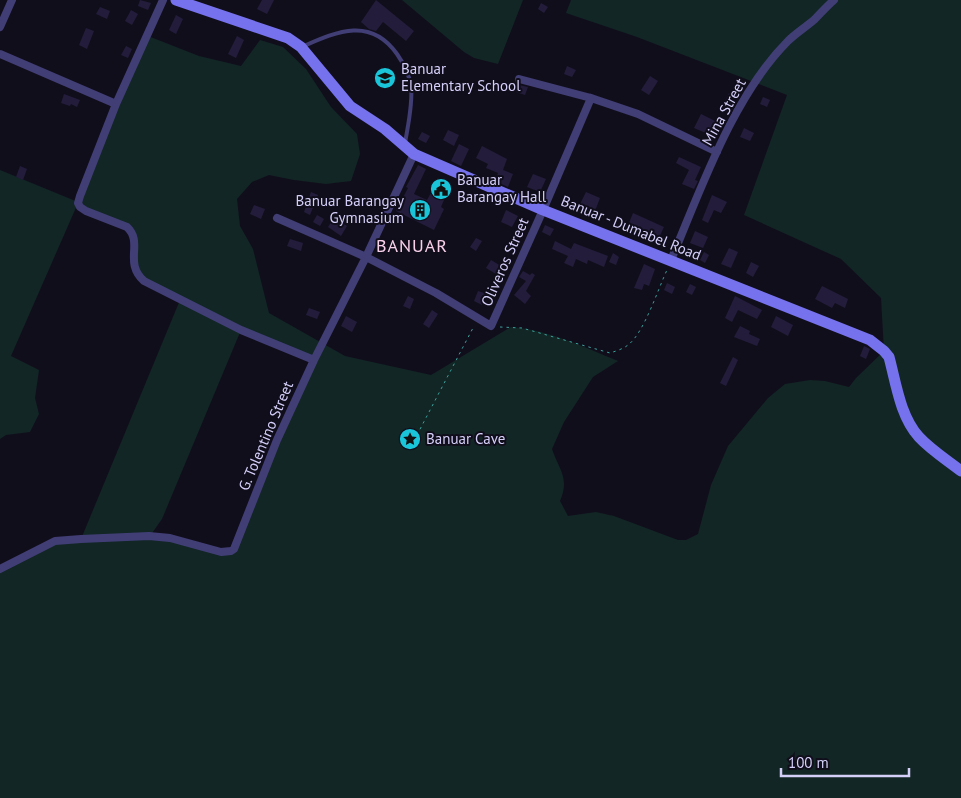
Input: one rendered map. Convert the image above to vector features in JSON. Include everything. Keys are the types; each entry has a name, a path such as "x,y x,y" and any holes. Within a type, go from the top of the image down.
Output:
{"street":[{"path":"0,27 12,0"},
{"path":"163,0 116,104 78,203 86,211 131,230 134,244 134,267 137,274 144,281 241,330 314,360"},
{"name":"Banuar - Dumabel Road","path":"176,0 288,38 301,48 350,106 385,129 414,154 544,210 860,335 878,344 888,357 903,411 909,424 930,448 961,471"},
{"name":"Mina Street","path":"671,260 717,152 747,95 767,66 788,41 834,0"},
{"path":"0,54 116,104"},
{"path":"519,79 591,98 638,114 717,152"},
{"name":"Oliveros Street","path":"491,326 544,210 591,98"},
{"name":"G. Tolentino Street","path":"0,569 56,541 149,536 170,538 221,552 231,551 234,548 277,440 414,154"},
{"path":"277,218 366,257 436,293 491,326"}],"lane":[{"path":"301,48 334,33 361,30 370,32 391,45 408,70 411,87 410,113 404,146"}],"path":[{"path":"491,326 522,328 610,352 623,349 630,344 641,327 671,260"},
{"path":"417,435 478,319"}],"green space":[{"path":"402,0 523,0 498,64 474,58 464,52"},
{"path":"571,0 961,0 961,798 0,798 0,569 55,541 81,539 180,300 137,274 133,235 78,203 11,356 39,370 35,398 39,414 30,432 6,435 0,439 0,170 78,202 148,36 199,56 241,66 260,40 283,47 306,69 331,107 357,134 360,154 351,181 326,184 269,175 252,182 237,199 240,226 253,249 269,313 345,356 431,375 511,327 553,335 618,361 593,377 564,422 552,449 564,480 560,501 568,516 596,512 614,516 678,540 686,540 698,534 711,485 728,446 768,398 785,384 810,380 825,381 849,387 884,351 881,298 841,259 744,215 787,95 637,37 566,13","holes":["241,330 314,360 231,551 150,536 162,519"]}],"building":[{"path":"140,0 151,3 148,10 138,6"},
{"path":"262,0 274,0 267,14 257,9"},
{"path":"376,0 414,31 406,41 383,22 376,31 369,29 361,22"},
{"path":"541,3 548,7 544,13 538,9"},
{"path":"100,7 110,11 107,19 96,14"},
{"path":"131,10 138,14 132,25 125,21"},
{"path":"176,15 183,19 176,34 169,30"},
{"path":"86,28 94,31 87,49 79,45"},
{"path":"237,36 244,40 236,58 228,54"},
{"path":"126,46 132,49 128,58 121,55"},
{"path":"567,66 576,70 572,77 564,74"},
{"path":"650,76 658,81 649,95 641,90"},
{"path":"519,85 528,87 525,95 516,92"},
{"path":"729,93 736,96 731,106 724,103"},
{"path":"64,94 80,100 77,107 61,103"},
{"path":"763,97 770,100 767,107 760,104"},
{"path":"701,114 721,124 715,137 694,128"},
{"path":"744,128 754,133 750,141 740,137"},
{"path":"448,130 459,135 454,146 443,140"},
{"path":"422,132 430,136 426,143 418,139"},
{"path":"459,144 469,149 461,166 451,161"},
{"path":"482,146 507,159 503,170 513,174 508,187 495,181 498,173 486,168 488,164 476,158"},
{"path":"679,157 701,167 695,180 698,181 694,189 682,184 689,170 676,163"},
{"name":"Banuar Barangay Gymnasium","path":"418,165 426,169 414,194 427,200 438,180 450,186 441,207 444,209 434,230 396,211"},
{"path":"20,166 27,169 23,180 16,177"},
{"path":"533,174 546,179 540,192 527,187"},
{"path":"311,192 318,195 310,215 304,212"},
{"path":"586,192 600,198 595,211 580,204"},
{"path":"712,195 727,202 721,213 714,210 708,223 702,220"},
{"path":"254,205 265,209 261,219 250,214"},
{"path":"506,210 518,216 512,227 501,222"},
{"path":"633,213 664,227 657,242 646,236 647,234 633,228 634,225 629,223"},
{"path":"317,215 324,219 320,226 313,222"},
{"path":"334,218 347,226 341,236 328,227"},
{"path":"545,225 554,229 550,236 542,232"},
{"path":"695,231 708,237 703,248 690,243"},
{"path":"476,238 482,241 476,251 470,247"},
{"path":"290,239 303,243 301,251 287,246"},
{"path":"555,241 571,249 574,243 608,256 604,267 588,260 587,264 576,259 573,267 564,263 568,256 552,249"},
{"path":"729,248 738,252 731,268 721,264"},
{"path":"704,252 709,255 705,263 700,260"},
{"path":"613,253 619,257 616,265 609,262"},
{"path":"491,260 501,266 496,274 486,268"},
{"path":"751,262 759,266 753,277 746,273"},
{"path":"644,264 655,269 649,286 644,284 642,290 634,288"},
{"path":"523,271 530,275 532,273 535,275 526,291 531,296 525,304 514,295 526,281 519,277"},
{"path":"667,283 675,287 672,294 664,290"},
{"path":"690,284 696,287 692,295 686,292"},
{"path":"822,286 848,299 845,308 835,303 832,308 815,299"},
{"path":"478,291 487,294 482,305 474,301"},
{"path":"408,296 414,299 410,309 403,306"},
{"path":"735,296 762,310 757,319 738,310 732,322 725,318"},
{"path":"309,308 320,312 317,319 306,315"},
{"path":"432,310 438,314 429,328 423,324"},
{"path":"346,316 357,322 352,332 341,326"},
{"path":"776,316 793,325 788,336 771,327"},
{"path":"740,326 750,331 749,334 760,339 757,346 734,337"},
{"path":"864,346 870,349 866,359 860,356"},
{"path":"733,357 738,360 726,386 720,383"}],"place":[{"name":"Banuar Elementary School","path":"385,78"},
{"name":"Banuar Barangay Hall","path":"441,189"},
{"name":"Banuar Barangay Gymnasium","path":"420,210"},
{"name":"Banuar Cave","path":"410,439"}],"district":[{"name":"BANUAR","path":"412,246"}]}
